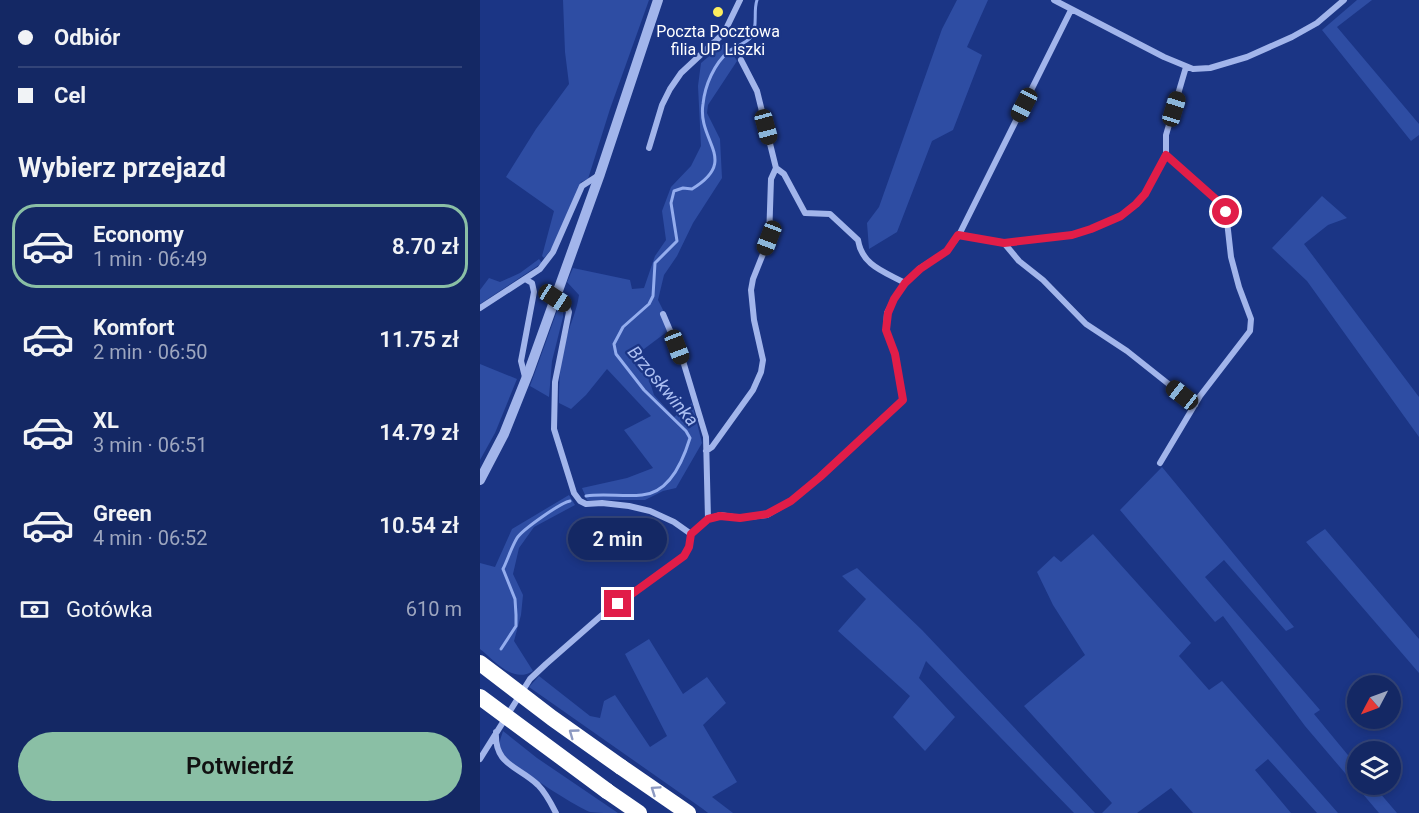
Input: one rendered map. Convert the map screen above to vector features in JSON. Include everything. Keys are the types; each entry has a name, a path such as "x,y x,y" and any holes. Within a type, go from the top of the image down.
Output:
{"highway":[{"path":"480,663 552,718 688,813"},
{"path":"480,697 639,813"}],"street":[{"path":"480,480 504,434 526,380 600,174 658,0"},
{"path":"649,148 662,105 670,89 681,73 724,33 740,0"},
{"path":"1054,0 1193,69 1210,68 1247,57 1292,38 1317,23 1344,0"},
{"path":"480,759 530,679 602,615 684,556 689,547 691,534 708,519 720,516 740,518 767,514 791,501 903,400 895,354 886,330 888,313 894,299 905,283 920,269 947,251 958,235 1071,10"},
{"path":"706,451 712,447 753,390 764,360 754,320 751,290 769,238 771,179 776,168 757,91 741,60"},
{"path":"958,235 1004,243 1072,235 1121,216 1145,194 1166,155 1166,135 1186,67"},
{"path":"1160,463 1195,405 1250,331 1251,319 1239,287 1226,212 1219,202 1166,155"},
{"path":"776,168 784,174 805,213 830,214 858,240 860,252 873,266 905,283"},
{"path":"480,308 540,269 554,252 582,186 600,174"},
{"path":"1004,243 1019,261 1043,280 1086,324 1127,351 1195,405"},
{"path":"525,279 532,283 534,292 521,361 526,380"},
{"path":"555,298 566,305 569,312 555,382 554,429 574,493 580,501 586,504 602,503 650,511 674,522 691,534"},
{"path":"663,314 683,361 705,437 708,519"},
{"path":"496,732 495,744 502,758 540,787 556,813"}],"shaded area":[{"path":"563,0 649,0 588,179 581,182 552,248 544,258 542,256 554,211 506,177 536,129 569,84"},
{"path":"957,0 988,0 967,47 982,55 953,130 932,141 897,232 869,249 867,223 879,207 942,29"},
{"path":"1357,0 1372,0 1337,27 1419,124 1419,135 1411,141 1322,30"},
{"path":"726,42 737,61 708,105 707,113 720,139 722,178 664,275 658,300 672,328 636,355 648,376 654,395 674,417 692,403 702,443 676,488 663,491 645,500 587,500 582,488 627,478 653,468 624,430 651,416 607,369 571,409 559,403 563,353 579,295 567,282 573,268 630,280 632,289 644,288 655,256 666,240 662,211 671,187 691,166 701,146 698,86 701,63"},
{"path":"1322,196 1347,218 1328,225 1304,244 1419,397 1419,437 1307,281 1272,248"},
{"path":"539,259 542,263 480,304 480,290 489,278 500,282 520,273"},
{"path":"557,311 563,312 563,317 552,361 549,397 530,386"},
{"path":"480,364 517,379 495,433 480,460"},
{"path":"1162,467 1294,627 1286,631 1224,560 1205,577 1320,710 1314,714 1347,754 1347,775 1305,726 1223,616 1215,622 1120,510"},
{"path":"569,495 575,505 534,527 519,548 513,574 523,595 521,615 514,641 533,671 518,675 511,673 480,649 480,563 495,567 512,529"},
{"path":"1325,529 1419,639 1419,673 1306,542"},
{"path":"1093,534 1191,643 1179,656 1209,690 1222,681 1338,813 1317,813 1268,759 1255,770 1291,813 1193,813 1171,788 1137,813 1102,813 1112,803 1024,706 1085,655 1053,605 1037,572 1054,556 1061,562"},
{"path":"857,568 922,630 1095,813 1074,813 926,661 919,678 955,717 925,751 893,717 910,696 838,631 866,599 842,576"},
{"path":"649,639 683,694 707,677 726,703 703,725 737,782 712,797 733,813 708,813 529,687 539,676 590,716 600,718 604,701 615,695 650,747 667,736 625,654"},
{"path":"503,731 537,758 618,813 590,812 529,775 502,753 500,739"},
{"path":"1364,795 1382,795 1397,813 1379,813"}],"waterway":[{"name":"Brzoskwinka","path":"586,496 652,493 674,474 687,447 690,438 686,431 644,390 616,354 614,344 623,327 649,304 653,296 655,263 677,241 671,203 674,191 683,188 692,189 706,179 713,169 715,159 703,117 706,90 711,75 724,56 752,36 755,28 757,0"},
{"name":"Brzoskwinka","path":"501,649 516,626 515,599 503,569 513,546 520,534 533,523 558,506 570,501"}],"place":[{"name":"Poczta Pocztowa filia UP Liszki","path":"718,12"}],"route":[{"path":"618,604 668,570 684,556 689,547 691,534 708,519 720,516 740,518 767,514 805,491 882,422 903,400 895,354 886,330 888,313 905,283 920,269 947,251 958,235 1004,243 1072,235 1091,229 1121,216 1136,204 1145,194 1166,155 1219,202 1226,212"}]}
